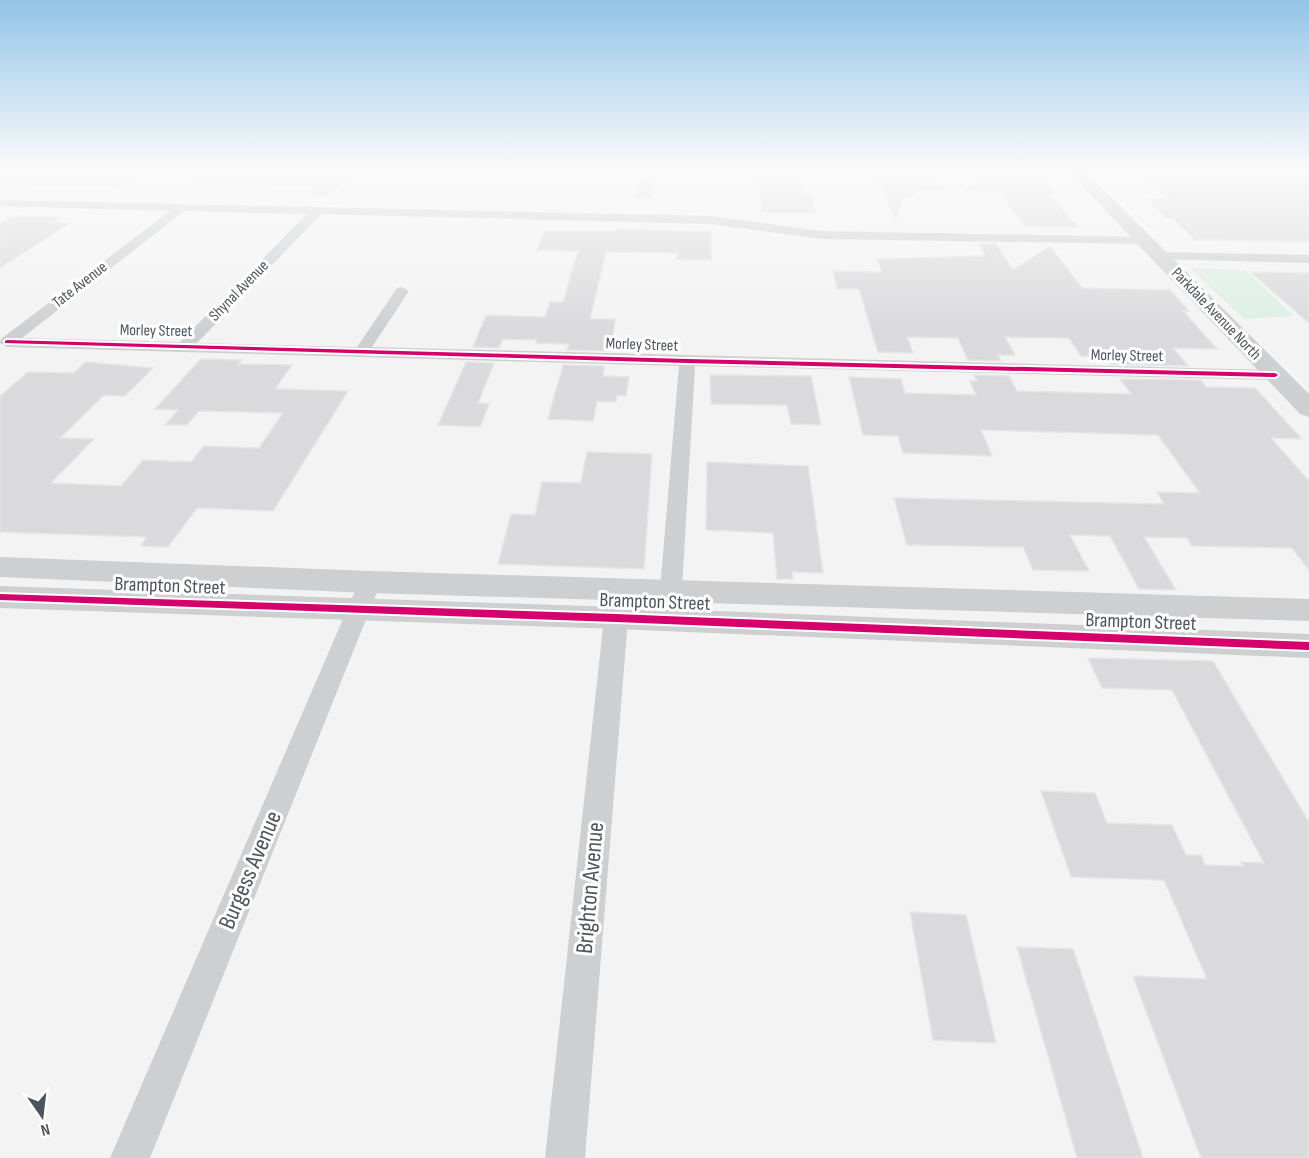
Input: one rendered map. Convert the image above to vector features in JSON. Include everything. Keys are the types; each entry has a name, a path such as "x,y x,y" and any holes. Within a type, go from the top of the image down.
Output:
{"main road":[{"name":"Parkdale Avenue North","path":"1126,222 1291,384 1309,409"}],"street":[{"name":"Tate Avenue","path":"7,342 163,222"},
{"name":"Shynal Avenue","path":"185,346 306,222"},
{"path":"725,222 821,235 1152,248 1309,259"},
{"path":"362,351 402,291"},
{"name":"Morley Street","path":"7,342 687,361 1291,384"},
{"path":"671,590 687,361"},
{"name":"Brampton Street","path":"0,567 370,582 1309,610"},
{"name":"Burgess Avenue","path":"130,1158 370,582"},
{"name":"Brampton Street","path":"0,597 616,618 1309,646"},
{"name":"Brighton Avenue","path":"565,1158 616,618"}],"green space":[{"path":"1190,268 1245,270 1294,316 1244,319"}],"building":[{"path":"54,222 70,223 0,268 0,223"},
{"path":"1022,222 1073,222 1078,227 1025,226"},
{"path":"1177,222 1309,222 1309,241 1195,240"},
{"path":"616,229 711,232 711,260 677,259 678,253 606,252 590,319 615,319 612,345 609,344 607,351 567,350 569,344 536,343 537,340 503,339 499,348 473,347 486,315 545,317 550,302 563,302 578,251 537,250 544,231 615,231"},
{"path":"979,244 996,244 1013,270 1050,246 1082,288 1170,290 1189,311 1183,311 1217,349 1173,348 1188,366 1109,364 1104,357 1081,356 1069,338 1005,337 1015,355 998,355 1001,361 968,360 958,338 907,337 913,353 878,352 859,289 837,289 833,271 882,272 877,259 986,256"},
{"path":"1250,272 1309,273 1309,323"},
{"path":"201,359 242,360 238,364 292,365 275,389 348,391 273,511 197,508 168,547 141,546 147,537 0,532 0,396 28,372 74,373 85,362 153,368 125,396 104,395 60,438 94,439 51,483 121,486 143,460 191,462 204,446 259,448 283,413 199,411 187,425 165,425 178,410 155,409"},
{"path":"466,362 494,363 478,403 489,404 480,427 438,425"},
{"path":"563,365 604,366 603,376 629,377 626,396 617,395 616,402 597,401 593,421 548,419"},
{"path":"710,375 811,376 821,425 791,424 787,405 711,404"},
{"path":"974,375 1009,376 1017,391 1131,394 1120,379 1201,380 1206,387 1255,388 1302,439 1271,438 1309,481 1309,570 1292,548 1192,546 1187,538 1144,537 1176,590 1139,589 1110,536 1070,535 1089,571 1033,570 1023,547 907,545 894,498 1164,504 1157,492 1200,493 1158,435 981,430 992,456 903,453 898,436 863,435 849,377 901,379 905,393 976,395 970,381 977,381"},
{"path":"587,452 652,454 644,569 498,564 511,514 535,515 542,482 581,483"},
{"path":"707,462 808,466 823,573 792,572 793,579 777,579 773,533 706,530"},
{"path":"1088,658 1213,661 1309,822 1309,1158 1201,1158 1133,976 1207,979 1164,880 1071,877 1041,791 1095,793 1107,823 1172,825 1186,855 1201,855 1205,865 1243,866 1241,862 1264,863 1172,690 1102,688"},
{"path":"910,912 966,915 996,1043 933,1040"},
{"path":"1017,947 1073,949 1143,1158 1077,1158"}],"cycle path":[{"path":"7,342 1275,375"},
{"path":"0,597 616,618 1309,646"}]}
